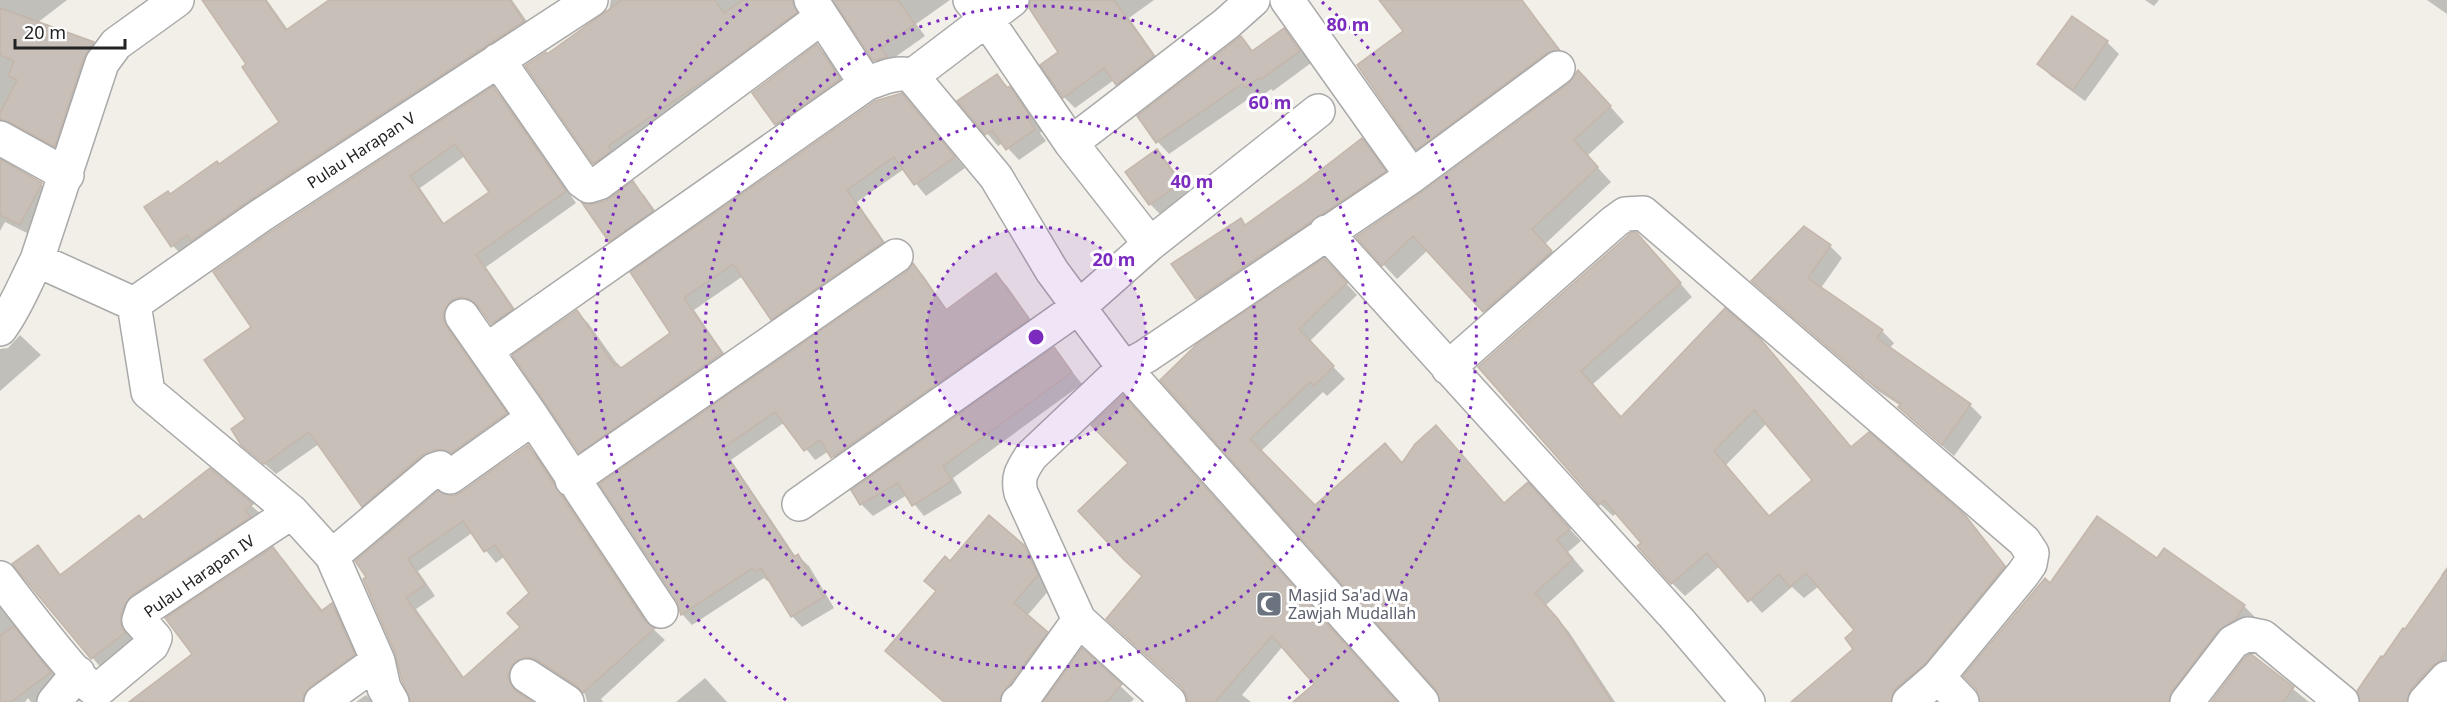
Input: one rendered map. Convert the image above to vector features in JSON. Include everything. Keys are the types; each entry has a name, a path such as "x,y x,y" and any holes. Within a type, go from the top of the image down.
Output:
{"street":[{"path":"0,329 13,313 19,294 37,260 67,175 102,63 116,44 177,0"},
{"name":"Pulau Harapan V","path":"134,304 260,216 591,0"},
{"path":"912,76 979,10 1012,0"},
{"path":"1071,143 1226,24 1253,0"},
{"path":"1287,0 1412,176"},
{"path":"498,60 582,181 590,186 599,183 817,9 866,84"},
{"path":"979,10 1071,143 1150,243"},
{"path":"1169,702 1079,620 1022,494 1018,481 1021,472 1031,456 1124,368 1146,356 1326,232 1412,176 1558,68"},
{"path":"487,350 866,84 905,73 912,76 996,177 1052,271 1124,368 1422,702"},
{"path":"799,504 1080,306 1150,243 1318,111"},
{"path":"0,138 67,175"},
{"path":"1448,368 1614,222 1625,214 1643,213 2024,541 2032,553 2030,564 1938,677 1909,702"},
{"path":"1326,232 1679,621 1748,702"},
{"path":"572,480 896,256"},
{"path":"37,260 134,304 148,392 292,512 332,556 378,661 384,688 392,702"},
{"path":"462,316 533,418 661,611"},
{"path":"332,556 434,470 440,468 450,477 533,418"},
{"name":"Pulau Harapan IV","path":"0,578 78,673 97,691 152,645 155,638 139,620 142,611 292,512"},
{"path":"1018,702 1024,697 1079,620"},
{"path":"2187,702 2233,642 2247,634 2263,637 2342,702"},
{"path":"321,702 378,661"},
{"path":"54,702 78,673"},
{"path":"527,676 567,702"},
{"path":"1938,677 1962,702"},
{"path":"2425,702 2447,678"}],"building":[{"path":"202,0 265,0 286,30 329,0 510,0 524,21 191,241 187,235 171,247 144,207 168,191 170,194 217,161 219,164 279,122 242,67 246,64"},
{"path":"622,0 715,0 724,13 743,0 792,0 797,12 731,62 608,146 611,151 593,164 525,66 546,52 547,54"},
{"path":"833,0 898,0 915,24 881,48 887,57 873,61"},
{"path":"1030,0 1114,0 1154,56 1116,85 1104,68 1063,98 1040,65 1058,52 1029,8"},
{"path":"1379,0 1522,0 1559,50 1547,53 1416,150 1357,65 1403,31"},
{"path":"0,8 94,42 84,57 55,147 0,119 0,113 17,80 8,76 14,61 0,55"},
{"path":"2072,16 2108,41 2073,90 2037,64"},
{"path":"1284,28 1300,51 1260,80 1259,78 1245,88 1242,84 1156,143 1137,116 1241,36 1252,51"},
{"path":"817,44 840,79 775,125 752,93"},
{"path":"1578,70 1611,106 1574,140 1598,167 1532,229 1552,251 1483,312 1413,236 1382,266 1356,237 1423,191 1569,83"},
{"path":"997,74 1007,88 1010,86 1032,119 1029,121 1035,129 1006,150 992,130 985,135 957,101"},
{"path":"493,86 566,191 476,255 513,309 491,324 477,305 469,299 460,297 452,300 445,309 443,318 447,327 507,413 451,453 435,450 422,455 362,507 309,432 264,464 241,445 231,429 245,419 204,360 251,327 213,272","holes":["455,144 489,192 443,224 410,176"]},
{"path":"902,93 955,157 914,185 894,157 847,190 883,242 771,320 733,264 684,298 722,353 579,453 512,355 577,310 615,366 617,364 621,368 670,333 630,272 875,101"},
{"path":"1362,138 1386,171 1196,299 1171,264 1241,218 1245,225"},
{"path":"1157,149 1181,183 1149,205 1125,172"},
{"path":"0,159 42,183 20,225 0,215"},
{"path":"633,181 653,211 609,242 582,203 594,204 605,201"},
{"path":"1804,226 1831,245 1808,278 1883,330 1877,338 1971,404 1942,445 1898,407 1901,404 1865,379 1751,281"},
{"path":"1632,232 1636,232 1681,283 1581,371 1621,417 1725,308 1758,336 1851,447 1869,432 1965,515 2005,566 1925,664 1896,688 1891,702 1791,702 1853,649 1845,638 1854,630 1806,573 1790,587 1779,574 1748,602 1707,553 1671,584 1637,546 1641,543 1604,500 1599,505 1478,367","holes":["1754,410 1812,480 1769,516 1714,451"]},
{"path":"1324,258 1347,283 1299,329 1334,366 1314,386 1310,382 1250,439 1315,505 1385,443 1402,463 1415,444 1436,425 1504,503 1528,482 1570,529 1557,540 1573,559 1535,593 1558,619 1612,702 1440,702 1436,690 1160,380 1197,344"},
{"path":"913,263 946,310 996,273 1029,319 831,458 820,440 804,451 775,412 722,449 794,557 798,554 824,597 791,617 761,568 756,572 753,568 681,615 677,601 599,484 907,271"},
{"path":"1054,347 1072,372 943,466 952,481 912,506 898,483 860,505 851,490"},
{"path":"1123,395 1397,702 1293,702 1314,684 1272,636 1215,702 1187,702 1187,696 1182,688 1106,619 1142,576 1078,511 1128,463 1091,425"},
{"path":"528,445 645,621 655,628 583,693 577,686 537,660 527,657 512,665 508,676 510,684 516,691 533,702 411,702 402,681 395,653 363,579 366,577 355,561 438,491 453,496","holes":["463,521 484,552 495,545 529,593 507,613 520,627 463,678 406,598 425,585 408,559"]},
{"path":"210,468 253,504 245,510 251,517 132,595 121,615 121,624 125,633 91,659 12,564 38,545 60,575 139,515 143,520"},
{"path":"989,515 1024,545 1038,575 1014,603 1048,632 1001,695 1000,702 944,702 885,651 936,591 924,581 945,556 950,561"},
{"path":"2097,516 2157,558 2164,548 2245,605 2235,620 2218,631 2172,691 2169,702 1980,702 1976,689 1963,676 2045,578 2050,583"},
{"path":"273,547 321,611 332,603 355,655 310,687 304,694 303,702 129,702 192,654 165,618"},
{"path":"2447,569 2447,651 2441,660 2433,665 2411,689 2407,702 2360,702 2357,691 2381,656 2383,657 2403,628 2405,629"},
{"path":"14,626 51,672 11,702 0,702 0,636"},
{"path":"1082,648 1122,684 1107,702 1043,702"},
{"path":"2251,654 2294,687 2283,702 2211,702 2245,657"}],"place":[{"name":"Masjid Sa'ad Wa Zawjah Mudallah","path":"1269,604"}]}
